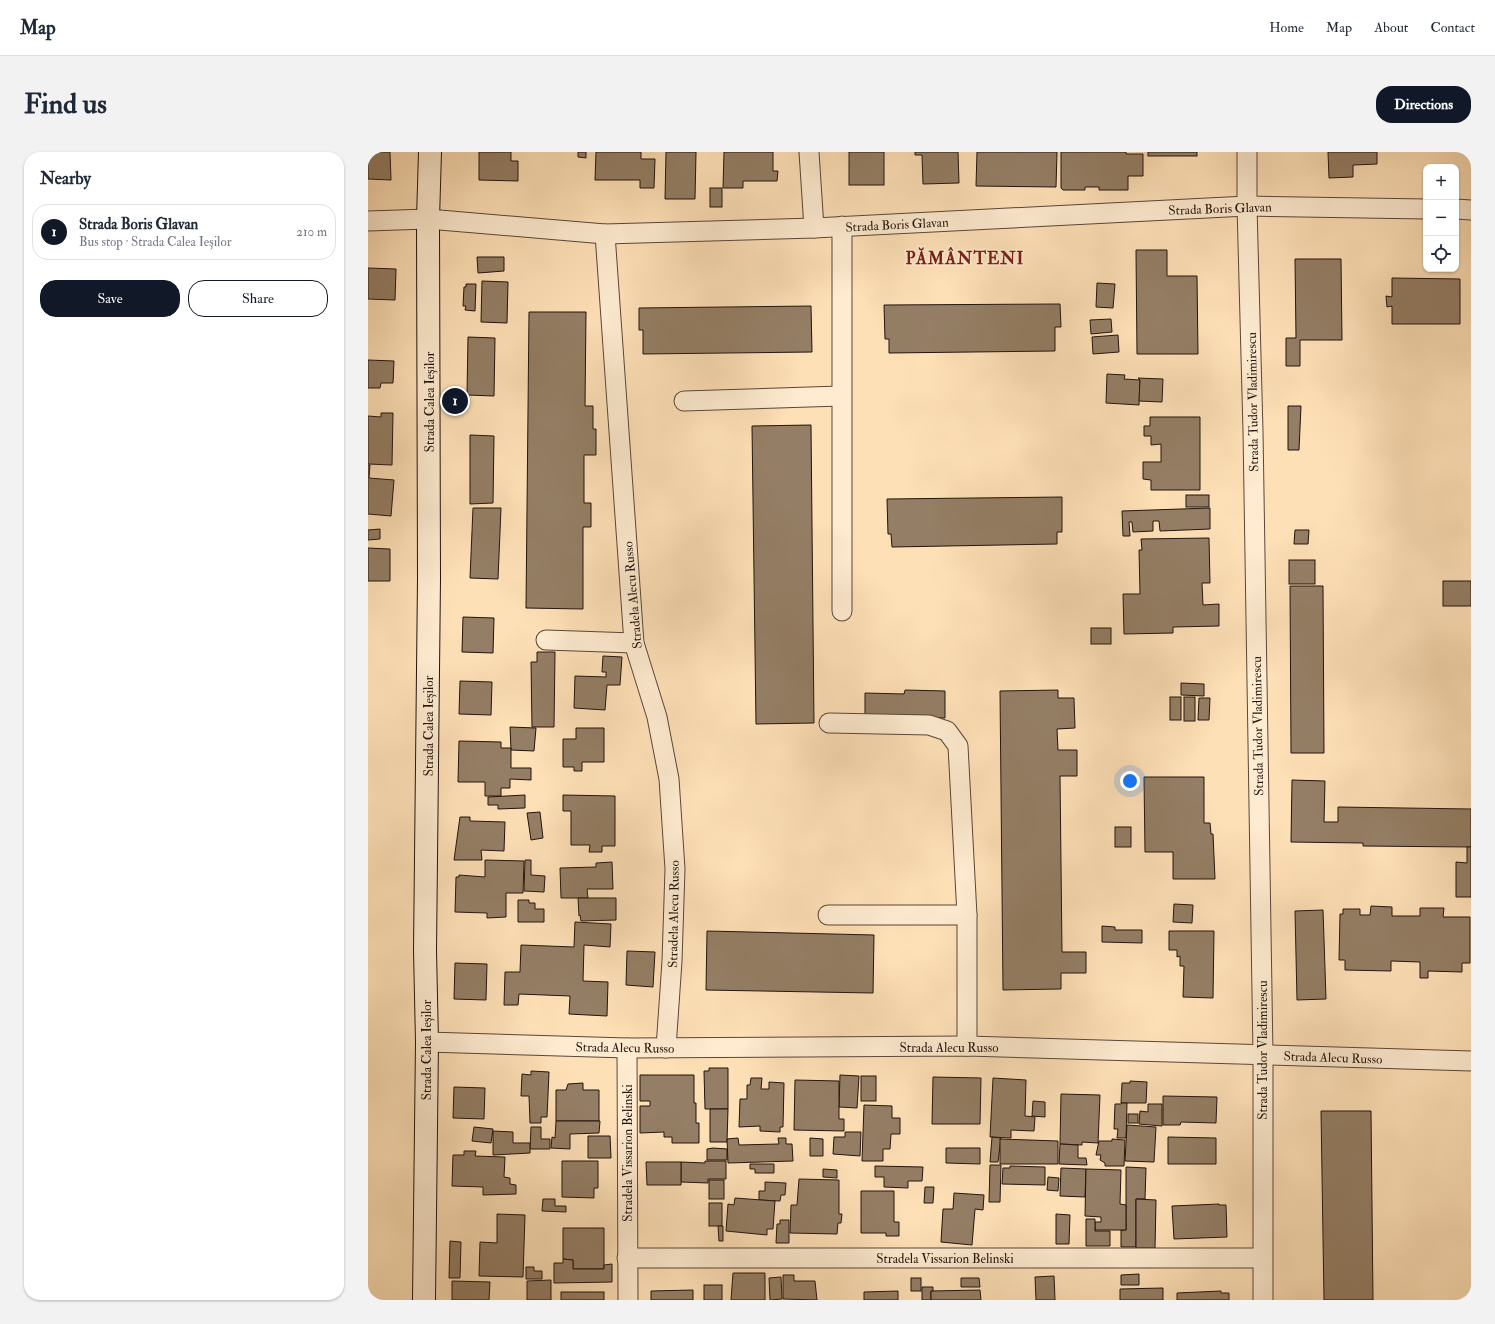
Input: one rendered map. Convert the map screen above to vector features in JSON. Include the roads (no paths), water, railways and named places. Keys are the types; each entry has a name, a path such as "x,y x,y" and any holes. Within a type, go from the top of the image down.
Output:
{"street":[{"name":"Strada Calea Ieșilor","path":"424,1300 427,1042 425,951 429,586 428,219 430,152"},
{"path":"809,152 814,228"},
{"name":"Strada Tudor Vladimirescu","path":"1247,152 1263,1055 1262,1300"},
{"name":"Strada Boris Glavan","path":"368,221 428,219 606,234 814,228 1247,206 1423,209"},
{"path":"1459,209 1471,210"},
{"path":"842,226 842,611"},
{"name":"Stradela Alecu Russo","path":"606,234 634,643 657,716 669,779 675,869 672,961 666,1048"},
{"path":"684,401 841,396"},
{"path":"546,640 634,643"},
{"path":"829,723 929,725 947,731 958,746 967,915 967,1046"},
{"path":"828,915 967,915"},
{"name":"Strada Alecu Russo","path":"427,1042 627,1048 967,1046 1471,1061"},
{"name":"Stradela Vissarion Belinski","path":"627,1048 628,1300"},
{"name":"Stradela Vissarion Belinski","path":"628,1258 1262,1258"}],"place":[{"name":"Strada Boris Glavan","path":"455,401"}],"district":[{"name":"PĂMÂNTENI","path":"965,258"}]}
